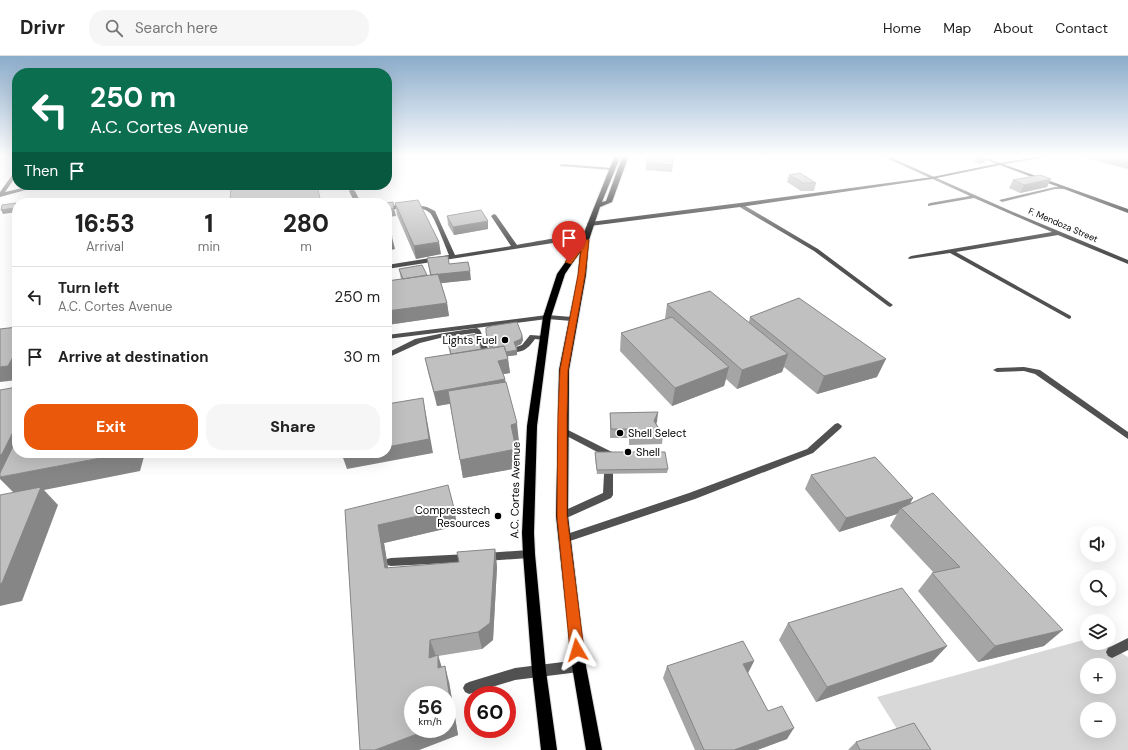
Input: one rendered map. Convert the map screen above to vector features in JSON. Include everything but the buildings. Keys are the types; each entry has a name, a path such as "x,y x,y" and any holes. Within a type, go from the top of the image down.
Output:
{"main road":[{"name":"A.C. Cortes Avenue","path":"594,750 579,666 564,539 562,516 562,430 564,370 572,319 582,275 585,240 605,187"},
{"path":"597,206 609,202 614,187"},
{"name":"A.C. Cortes Avenue","path":"549,750 539,671 529,554 528,532 532,426 547,316 561,274 585,240"}],"street":[{"path":"590,224 865,187"},
{"name":"F. Mendoza Street","path":"953,187 1128,262"},
{"path":"1002,200 1051,187"},
{"path":"1063,187 1128,211"},
{"path":"0,194 19,190"},
{"path":"352,191 356,198"},
{"path":"930,205 974,197"},
{"path":"740,205 816,250 890,305"},
{"path":"392,208 412,206 425,208 433,212 453,257"},
{"path":"494,216 515,247"},
{"path":"911,258 1058,233"},
{"path":"392,266 566,239 585,240"},
{"path":"950,251 1070,317"},
{"path":"392,336 547,316 572,319"},
{"path":"392,354 418,341 444,335 524,323 533,318"},
{"path":"477,330 488,356 494,354"},
{"path":"516,350 525,347 533,337 544,338"},
{"path":"997,370 1024,369 1037,372 1128,436"},
{"path":"564,539 692,496 810,450 838,426"},
{"path":"562,430 609,454 608,495 562,516"},
{"path":"391,562 529,554"},
{"path":"1112,652 1128,644"},
{"path":"476,686 515,674 579,666"}],"shaded area":[{"path":"1080,641 1080,650 1116,650 1128,657 1128,750 910,750 877,697"}],"place":[{"name":"Lights Fuel","path":"505,340"},
{"name":"Shell Select","path":"620,433"},
{"name":"Shell","path":"628,452"},
{"name":"Compresstech Resources","path":"498,516"}],"route":[{"path":"569,262 585,240 582,275 572,319 564,370 563,415 562,516 577,650"}]}
